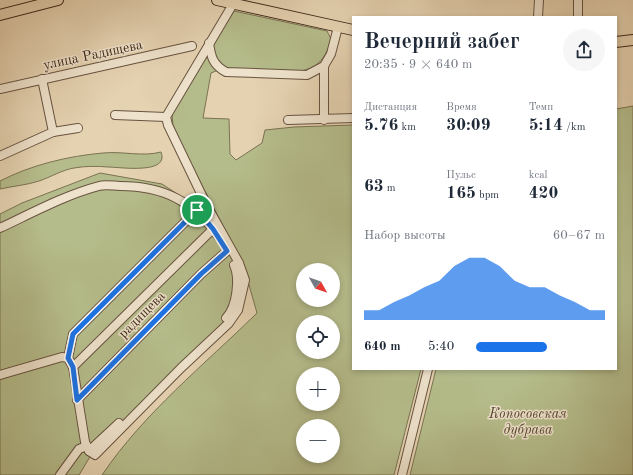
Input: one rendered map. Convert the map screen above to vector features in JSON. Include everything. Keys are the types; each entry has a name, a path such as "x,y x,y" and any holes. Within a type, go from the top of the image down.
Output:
{"main road":[{"path":"0,15 58,0"},
{"path":"217,0 352,30"},
{"path":"617,42 633,40"}],"street":[{"path":"538,16 539,0"},
{"path":"578,0 578,16"},
{"path":"197,210 73,334 68,358 73,367 77,400 88,448 95,454 181,368 229,323 238,310 245,280 239,263 206,206 168,125 166,116 233,4"},
{"path":"324,120 324,66 331,54 338,27"},
{"path":"209,43 211,57 217,67 226,72 307,74 324,66"},
{"name":"улица Радищева","path":"0,89 192,46"},
{"path":"42,79 53,132"},
{"path":"115,115 166,116"},
{"path":"288,120 352,118"},
{"path":"0,156 53,132 78,128"},
{"path":"0,228 64,198 101,185 135,186 165,193 184,201 197,210 213,229 227,251 237,271 237,290 229,314 88,448 79,449 60,475"},
{"path":"73,367 213,229"},
{"name":"радищева","path":"77,400 201,274 227,251"},
{"path":"0,375 62,357 68,358"},
{"path":"402,475 428,370"}],"green space":[{"path":"234,11 327,31 331,39 327,51 321,61 307,70 223,68 211,73 203,118 229,119 230,154 236,160 262,143 265,130 294,127 352,125 352,370 421,370 394,475 102,475 136,431 175,390 257,313 243,264 184,151 173,125 172,114 204,57"},
{"name":"Копосовская дубрава","path":"633,106 633,475 410,475 436,370 617,370 617,109"},
{"path":"161,152 162,159 158,164 151,167 78,167 65,170 34,182 0,189 0,181 12,175 50,162 76,156 103,153 147,154"},
{"path":"100,173 162,184 206,213 229,246 238,267 233,313 91,455 79,475 0,475 0,214 22,203"}],"route":[{"path":"197,210 224,244 227,251 201,274 77,400 73,367 70,359 68,358 73,334 197,210"}]}
